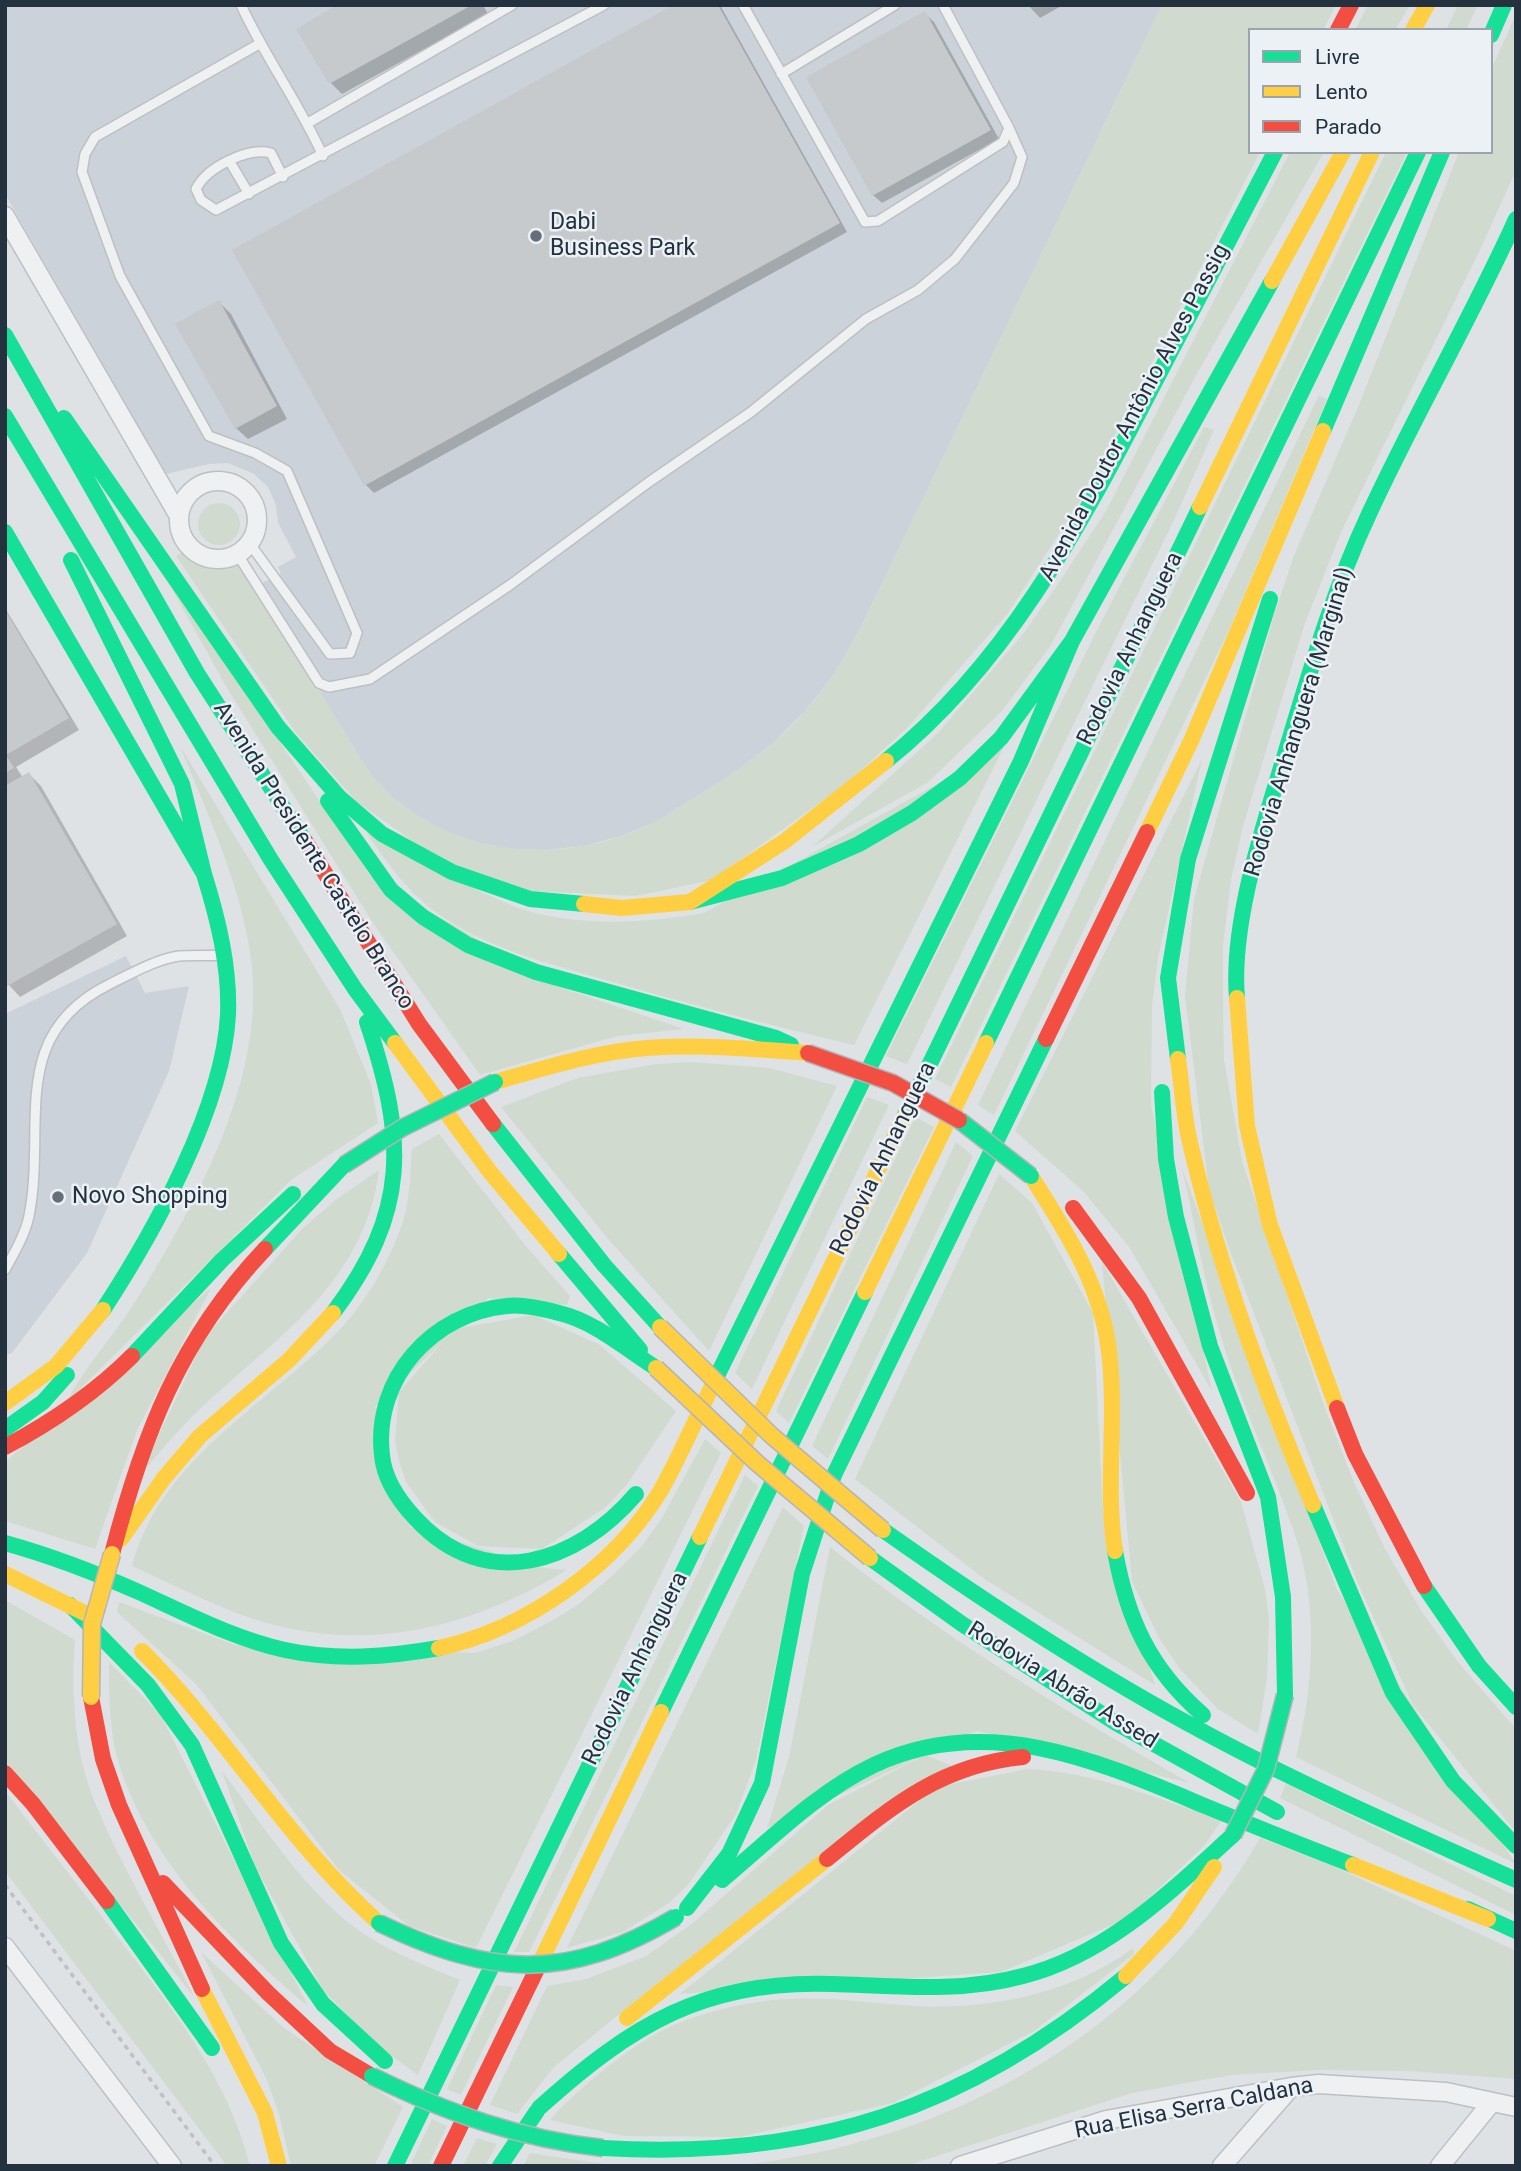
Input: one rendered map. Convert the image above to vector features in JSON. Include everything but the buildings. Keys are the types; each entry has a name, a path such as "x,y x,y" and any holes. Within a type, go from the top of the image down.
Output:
{"main road":[{"path":"1339,28 1351,5"},
{"path":"1414,28 1427,5"},
{"path":"1432,28 1442,5"},
{"path":"1480,28 1491,5"},
{"path":"1493,31 1504,5"},
{"name":"Avenida Doutor Antônio Alves Passig","path":"690,902 785,841 906,745 955,696 1016,623 1091,504 1274,154"},
{"path":"5,1543 81,1568 200,1620 266,1645 340,1657 399,1656 435,1650 488,1635 542,1608 634,1529 660,1491 1021,761 1072,641 1342,154"},
{"name":"Rodovia Anhanguera","path":"395,2166 1371,154"},
{"name":"Rodovia Anhanguera","path":"442,2166 1417,154"},
{"path":"682,1913 729,1854 762,1783 802,1574 834,1475 1191,741 1441,154"},
{"name":"Rodovia Anhanguera (Marginal)","path":"1516,219 1485,288 1369,513 1335,593 1255,852 1244,916 1236,989 1247,1126 1270,1225 1355,1454 1412,1570 1479,1666 1516,1707"},
{"name":"Avenida Presidente Castelo Branco","path":"5,335 197,673 419,1024 530,1174 604,1265 660,1327"},
{"name":"Avenida Presidente Castelo Branco","path":"15,351 117,490 278,727 358,814 408,850 500,891 565,905 622,908 690,902 782,878 859,844 912,813 960,778 1000,738 1072,641"},
{"name":"Avenida Presidente Castelo Branco","path":"5,416 271,860 355,989 490,1172 656,1368"},
{"path":"1161,1056 1168,978 1188,859 1258,641 1306,468"},
{"path":"5,1429 43,1402 76,1365 179,1171 214,1091 227,1032 224,955 218,917 204,874 183,784 75,568 37,473"},
{"path":"5,532 204,874"},
{"path":"278,727 380,876 406,904 442,930 478,949 536,972 776,1038 808,1053 879,1077 926,1100 985,1138 1079,1214 1139,1298 1235,1468 1273,1545"},
{"path":"1168,978 1188,1135 1212,1227 1277,1420 1394,1693 1453,1781 1516,1846"},
{"path":"112,1553 165,1474 186,1450 216,1420 298,1352 342,1303 361,1275 386,1228 393,1200 397,1157 393,1104 387,1075 355,989"},
{"path":"5,1447 28,1437 94,1393 131,1359 257,1223 294,1194 452,1102 533,1071 644,1048 718,1047 808,1053"},
{"path":"147,1866 268,1993 330,2050 372,2076 436,2109 515,2136 603,2148 668,2152 755,2147 853,2126 939,2096 1072,2022 1121,1982 1168,1934 1197,1897 1233,1835 1266,1769 1285,1695 1283,1597 1273,1545 1268,1497 1210,1346 1176,1217 1166,1159 1161,1079"},
{"path":"279,2166 265,2113 197,1979 118,1805 107,1770 91,1697 92,1624 148,1426 197,1333 246,1269 313,1201 344,1165"},
{"path":"1031,1176 1082,1256 1103,1320 1111,1380 1112,1534 1116,1567 1140,1635 1172,1688 1246,1755"},
{"path":"656,1368 591,1327 556,1311 510,1305 463,1313 421,1340 408,1354 393,1380 383,1411 387,1476 398,1498 421,1527 459,1552 495,1563 551,1558 567,1552 615,1516 633,1497 708,1395"},
{"path":"5,1403 34,1385 66,1357 104,1310"},
{"name":"Rodovia Abrão Assed","path":"660,1327 772,1436 883,1530 971,1593 1064,1652 1246,1755 1516,1880"},
{"name":"Rodovia Abrão Assed","path":"656,1368 757,1463 870,1558 962,1624 1106,1716 1288,1819"},
{"path":"5,1574 105,1623 136,1645 178,1686 316,1865 344,1895 379,1923 448,1955 486,1963 544,1966 618,1949 648,1936 682,1913 836,1786 858,1772 901,1754 953,1742 1005,1740 1054,1750 1088,1762 1516,1931"},
{"path":"69,1605 148,1685 181,1728 211,1782 281,1943 323,2004 385,2061 419,2084 493,2116 603,2148"},
{"path":"500,2166 575,2061 904,1797 958,1770 992,1760 1040,1757 1088,1762"},
{"path":"5,1773 33,1804 200,2026 227,2076"},
{"path":"1313,1832 1488,1919"},
{"path":"539,2108 598,2055 649,2021 724,1994 765,1985 801,1983 955,1988 1027,1975 1064,1962 1137,1920 1233,1835"}],"street":[{"path":"5,216 178,516 184,541 193,551 216,560 244,550 256,532 255,506 248,495 226,482 200,485 189,493 178,516"},
{"path":"5,1947 172,2166"},
{"name":"Rua Elisa Serra Caldana","path":"960,2166 1105,2120 1291,2087 1319,2084 1446,2092 1516,2106"},
{"path":"1222,2166 1291,2087"},
{"path":"1440,2166 1492,2102"}],"lane":[{"path":"241,5 259,44 308,123 323,156"},
{"path":"308,123 512,5"},
{"path":"283,177 271,153 259,150 230,162 201,180 197,189 201,200 216,210 283,177 323,156 604,5"},
{"path":"743,5 865,222 878,221 1003,142 1009,128"},
{"path":"781,74 895,5"},
{"path":"244,550 319,683 328,687 370,679 510,585 649,482 751,412 866,319 918,290 955,259 1014,183 1022,157 943,5"},
{"path":"244,550 330,654 349,653 357,633 287,471 255,453 209,436 120,276 82,172 85,154 95,137 259,44"},
{"path":"230,162 249,194"},
{"path":"5,1270 29,1215 35,1086 41,1060 52,1033 69,1011 90,993 130,974 176,956 224,955"}],"path":[{"path":"5,1885 215,2166"}],"shaded area":[{"path":"5,5 1162,5 860,629 837,670 807,709 773,743 735,772 656,822 621,836 584,846 546,850 508,849 476,843 446,832 392,797 370,774 255,587 281,573 278,567 296,557 278,523 276,505 268,487 254,474 228,463 209,464 166,474 5,194"},
{"path":"1162,5 1336,5 1324,28 1248,28 1248,154 1259,154 1084,495 1008,613 908,727 846,784 712,880 636,896 530,891 439,860 356,801 296,733 176,556 188,550 211,564 239,565 277,620 354,749 393,797 422,818 453,834 486,844 521,849 590,845 624,835 662,818 733,773 773,743 808,708 860,629"},
{"path":"1368,5 1410,5 1396,28 1356,28"},
{"path":"1458,5 1478,5 1467,28 1447,28"},
{"path":"1516,14 1516,170 1480,250 1342,530 1305,623 1243,826 1231,880 1223,945 1223,1002 1224,1060 1242,1161 1323,1403 1353,1480 1386,1551 1422,1612 1458,1662 1516,1729 1516,1832 1413,1705 1357,1581 1230,1251 1209,1189 1185,996 1194,899 1273,619 1293,558 1358,407 1458,154 1493,154 1493,66"},
{"path":"1289,154 1323,154 1199,370 1051,645 1002,711 927,783 812,847 937,734 1024,633 1106,511"},
{"path":"1385,154 1406,154 951,1087 935,1079"},
{"path":"1319,395 1327,399 1229,630 994,1115 978,1105"},
{"path":"1204,427 1214,430 1175,518 907,1064 886,1056 1100,624"},
{"path":"219,503 234,509 240,524 234,539 219,545 204,539 198,524 204,509"},
{"path":"152,553 371,877 559,987 684,1029 617,1036 480,1075 373,923 227,688"},
{"path":"180,746 340,1009 371,1084 378,1123 291,1180 65,1404 131,1308 185,1216 225,1131 249,1042 253,997 245,925 221,847"},
{"path":"1004,747 854,1045 633,988 497,946 458,927 428,906 399,877 366,832 479,891 538,914 610,922 704,913"},
{"path":"1202,759 1158,958 1152,1006 1151,1105 1212,1391 1130,1248 1083,1191 1015,1131"},
{"name":"Novo Shopping","path":"126,956 145,993 189,986 169,1071 87,1253 12,1353 5,1355 5,1014"},
{"path":"691,1062 769,1068 837,1086 709,1351 609,1240 501,1107 578,1078 656,1064"},
{"path":"867,1097 889,1105 752,1389 735,1373"},
{"path":"915,1117 934,1127 789,1423 776,1411"},
{"path":"439,1134 525,1245 570,1296 567,1305 488,1298 375,1407 410,1527 545,1568 567,1570 494,1607 457,1620 419,1629 341,1635 301,1631 260,1621 132,1566 146,1527 167,1493 193,1462 344,1325 368,1293 382,1270 403,1223 409,1192 412,1149"},
{"path":"956,1142 973,1156 828,1459 812,1446"},
{"path":"1182,1168 1337,1590 1516,1864 1296,1757 1307,1702 1311,1644 1302,1559 1285,1506 1225,1350 1207,1285"},
{"path":"379,1170 370,1209 356,1244 337,1276 287,1331 193,1416 140,1475 205,1337 303,1228 338,1198"},
{"path":"999,1174 1032,1203 1093,1313 1103,1511 1155,1685 986,1580 855,1479"},
{"path":"1102,1262 1241,1502 1265,1589 1269,1619 1267,1678 1258,1734 1218,1709 1180,1669 1159,1638 1132,1581"},
{"path":"211,1288 137,1430 95,1549 5,1521 5,1462"},
{"path":"534,1315 600,1345 676,1411 628,1483 606,1507 542,1549 478,1546 435,1522 406,1482 395,1441 399,1392 454,1329"},
{"path":"705,1439 721,1453 476,1948 409,1926 339,1870 196,1684 117,1612 119,1602 235,1645 475,1653 515,1640 553,1620 579,1604 613,1575 641,1547 662,1518"},
{"path":"745,1475 758,1486 529,1952 514,1952"},
{"path":"783,1507 804,1526 756,1760 736,1814 688,1885 669,1903 623,1932 567,1948"},
{"path":"830,1547 916,1612 1006,1672 1190,1783 977,1731 767,1828 789,1757"},
{"path":"5,1600 75,1640 73,1681 76,1722 88,1784 118,1853 195,1998 5,1760"},
{"path":"109,1662 160,1714 308,2006 250,1955 196,1898 151,1834 133,1800 116,1752 110,1713"},
{"path":"925,1755 953,1766 638,1999 554,2067 517,2114 490,2105 547,1986 586,1979 646,1956 693,1923 828,1805"},
{"path":"1028,1769 1102,1781 1222,1820 1203,1847 1126,1919 1001,1972 680,1994 936,1787"},
{"path":"222,1771 299,1873 354,1927 406,1957 460,1980 418,2075 377,2045 323,1990 255,1866"},
{"path":"1286,1784 1516,1896 1516,1915 1280,1798"},
{"path":"5,1791 181,2022 228,2104 250,2166 227,2166 5,1871"},
{"path":"1260,1838 1333,1866 1516,1951 1516,2079 1409,2071 1318,2070 1231,2075 1132,2093 906,2166 735,2166 816,2153 895,2131 969,2102 1038,2065 1103,2020 1162,1968 1214,1907"},
{"path":"1133,1948 1134,1954 1034,2031 893,2103 739,2137 624,2136 550,2120 587,2084 632,2048 661,2031 701,2015 745,2004 791,1999 944,2007 1001,2001 1058,1987 1084,1977"},
{"path":"201,1952 284,2028 403,2107 374,2166 291,2166 279,2114 267,2080"},
{"path":"496,1985 513,1987 461,2095 447,2089"},
{"path":"432,2119 447,2126 428,2166 410,2166"},
{"path":"477,2138 497,2144 485,2166 463,2166"},
{"path":"530,2153 617,2166 523,2166"}],"traffic: fast":[{"path":"1493,30 1504,5"},
{"path":"886,761 929,724 967,683 1003,639 1035,593 1094,497 1274,154"},
{"path":"986,1043 1417,154"},
{"path":"1323,431 1441,154"},
{"path":"1237,998 1238,943 1255,856 1309,675 1342,577 1387,477 1516,219"},
{"path":"690,902 782,878 859,844 912,813 960,778 1001,738 1072,641 1272,281"},
{"path":"5,335 197,673 305,841"},
{"path":"5,416 271,860 355,989 395,1043"},
{"path":"64,418 278,727 339,797 382,834 452,872 530,899 584,904"},
{"path":"904,1117 1200,507"},
{"path":"5,532 204,874 225,961 228,1015 214,1089 200,1129 164,1207 103,1310"},
{"path":"71,560 182,784 204,874"},
{"path":"1178,1059 1168,978 1188,859 1270,599"},
{"path":"713,1384 1021,761 1072,641"},
{"path":"328,801 391,890 423,917 468,945 536,972 776,1038 791,1045"},
{"path":"333,1313 358,1276 376,1241 388,1207 394,1173 394,1139 389,1102 367,1022"},
{"path":"687,1908 729,1854 762,1783 802,1574 834,1475 1046,1039"},
{"path":"344,1165 402,1128 495,1082"},
{"path":"1162,1092 1166,1159 1176,1217 1210,1346 1268,1497 1283,1597 1285,1695"},
{"path":"959,1120 1031,1176"},
{"path":"493,1124 604,1265 660,1327"},
{"path":"265,1249 344,1165"},
{"path":"132,1356 222,1260 293,1194"},
{"path":"559,1254 640,1350"},
{"path":"661,1712 865,1292"},
{"path":"636,1494 587,1538 559,1552 530,1560 501,1562 472,1556 443,1542 416,1519 399,1498 389,1482 383,1464 382,1427 387,1401 398,1376 413,1355 432,1336 480,1311 519,1306 540,1308 572,1317 609,1336 656,1368"},
{"path":"5,1429 43,1402 67,1375"},
{"path":"1313,1505 1393,1693 1453,1781 1516,1846"},
{"path":"883,1530 1038,1635 1159,1707 1239,1751 1317,1789 1516,1880"},
{"path":"395,2166 700,1537"},
{"path":"5,1543 74,1565 230,1633 285,1650 343,1657 401,1654 439,1648"},
{"path":"1115,1551 1126,1599 1144,1641 1169,1680 1203,1715"},
{"path":"870,1558 962,1624 1116,1723 1277,1812"},
{"path":"1424,1586 1479,1666 1516,1707"},
{"path":"70,1605 148,1685 192,1745 281,1943 323,2004 385,2061"},
{"path":"1233,1835 1266,1769 1285,1695"},
{"path":"722,1880 795,1818 853,1776 874,1765 917,1750 959,1743 1001,1743 1083,1759 1353,1865"},
{"path":"539,2108 606,2053 639,2031 672,2013 708,1999 787,1984 928,1987 976,1985 1023,1976 1054,1966 1083,1953 1136,1919 1233,1835"},
{"path":"107,1901 212,2048"},
{"path":"1468,1909 1516,1931"},
{"path":"379,1923 458,1954 494,1962 529,1965 563,1962 599,1953 676,1917"},
{"path":"603,2148 679,2150 750,2145 818,2134 882,2117 945,2092 1006,2061 1066,2022 1126,1976"},
{"path":"372,2076 428,2102 484,2122 542,2138 603,2148"},
{"path":"500,2166 537,2111"}],"traffic: slow":[{"path":"1414,28 1427,5"},
{"path":"1272,281 1342,154"},
{"path":"1200,507 1371,154"},
{"path":"1147,832 1191,741 1323,431"},
{"path":"584,904 622,908 690,902 785,841 886,761"},
{"path":"1237,998 1247,1126 1270,1225 1337,1408"},
{"path":"395,1043 490,1172 559,1254"},
{"path":"865,1292 986,1043"},
{"path":"495,1082 589,1057 647,1048 708,1047 808,1053"},
{"path":"1178,1059 1187,1128 1200,1185 1227,1278 1276,1415 1313,1505"},
{"path":"700,1537 904,1117"},
{"path":"1031,1176 1080,1259 1105,1327 1111,1376 1111,1501 1115,1551"},
{"path":"5,1403 56,1366 103,1310"},
{"path":"121,1539 164,1478 200,1436 289,1360 333,1313"},
{"path":"660,1327 772,1436 883,1530"},
{"path":"656,1368 757,1463 870,1558"},
{"path":"439,1648 472,1639 535,1610 565,1591 619,1544 642,1518 661,1490 713,1384"},
{"path":"91,1697 92,1624 112,1554"},
{"path":"5,1574 89,1615"},
{"path":"142,1651 203,1718 316,1858 346,1892 379,1923"},
{"path":"536,1971 661,1712"},
{"path":"627,2018 827,1859"},
{"path":"1353,1865 1488,1919"},
{"path":"1126,1976 1176,1923 1214,1867"},
{"path":"202,1989 265,2113 279,2166"}],"traffic: jam":[{"path":"1339,28 1351,5"},
{"path":"1046,1039 1147,832"},
{"path":"305,841 419,1024 493,1124"},
{"path":"808,1053 893,1083 959,1120"},
{"path":"1073,1208 1139,1298 1247,1493"},
{"path":"112,1554 137,1469 168,1391 209,1318 265,1249"},
{"path":"5,1447 72,1406 103,1383 132,1356"},
{"path":"1337,1408 1355,1454 1424,1586"},
{"path":"91,1697 103,1759 119,1805 202,1989"},
{"path":"827,1859 895,1806 941,1779 966,1769 1023,1757"},
{"path":"5,1773 33,1804 107,1901"},
{"path":"163,1883 268,1993 330,2051 372,2076"},
{"path":"441,2166 536,1971"}],"place":[{"name":"Dabi Business Park","path":"536,236"},
{"name":"Novo Shopping","path":"58,1197"}]}
